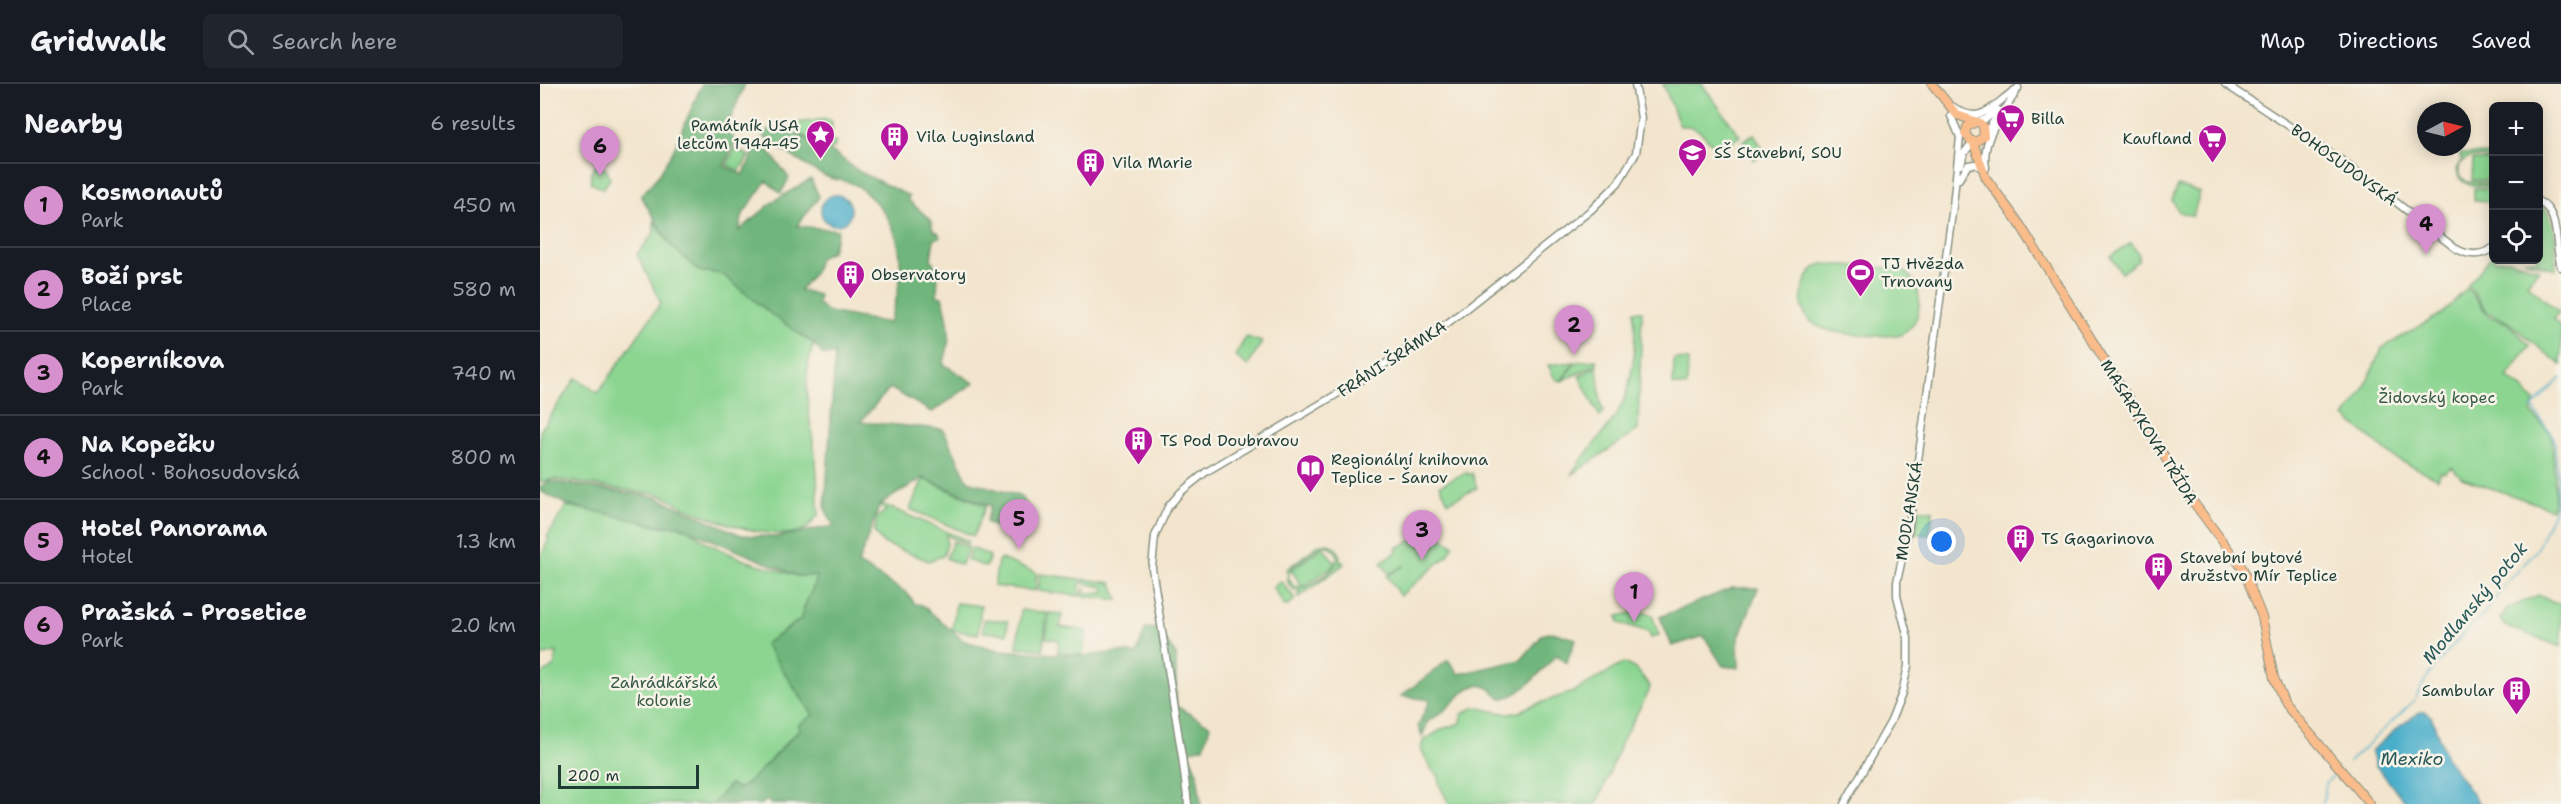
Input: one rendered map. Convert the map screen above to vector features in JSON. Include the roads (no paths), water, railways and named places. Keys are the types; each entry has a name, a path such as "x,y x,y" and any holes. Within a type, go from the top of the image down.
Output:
{"main road":[{"name":"MASARYKOVA TŘÍDA","path":"1933,86 1951,116 1973,142 1983,167 2191,500 2243,569 2262,617 2271,666 2279,693 2291,713 2370,804"},
{"name":"MASARYKOVA TŘÍDA","path":"1933,86 1954,113 1984,127 1981,151 1983,167"},
{"path":"1965,133 1968,125 1976,122"},
{"path":"1973,142 1984,136"}],"street":[{"name":"FRÁNI ŠRÁMKA","path":"1188,804 1153,585 1153,549 1158,526 1174,499 1206,472 1359,381 1449,322 1591,210 1618,183 1636,153 1641,118 1635,84"},
{"name":"BOHOSUDOVSKÁ","path":"2225,84 2347,164 2455,248 2475,255 2484,254 2489,250"},
{"path":"1933,86 1957,110 1973,115 1992,109 2020,86"},
{"path":"1976,122 1990,117 2020,86"},
{"path":"1984,136 2020,86"},
{"path":"1959,180 1968,165 1975,164 1983,167 1989,140 2000,116 2020,86"},
{"path":"1951,116 1960,135 1953,204"},
{"path":"1957,166 1965,133"},
{"path":"1953,204 1963,156 1973,142"},
{"path":"2543,203 2553,214 2561,267"},
{"name":"MODLANSKÁ","path":"1844,804 1891,721 1906,676 1909,658 1908,638 1897,596 1897,582 1907,538 1953,204"}],"water":[{"path":"836,195 842,196 850,204 850,216 842,224 836,225 830,224 822,216 821,210 822,204 830,196"},
{"name":"Mexiko","path":"2420,712 2426,712 2431,716 2446,757 2479,804 2407,804 2376,766 2371,751 2397,728"}],"waterway":[{"name":"Modlanský potok","path":"2349,762 2414,701 2427,677 2442,658 2470,626 2482,617 2500,591 2536,551 2555,508 2558,479 2554,438 2532,407 2561,378"},
{"name":"Modlanský potok","path":"2323,804 2326,783 2333,776"}],"place":[{"name":"Billa","path":"2010,144"},
{"name":"Památník USA letcům 1944-45","path":"820,160"},
{"name":"Vila Luginsland","path":"895,162"},
{"name":"Kaufland","path":"2213,164"},
{"name":"Pražská - Prosetice","path":"600,176"},
{"name":"SŠ Stavební, SOU","path":"1693,178"},
{"name":"Vila Marie","path":"1091,188"},
{"name":"Na Kopečku","path":"2426,254"},
{"name":"TJ Hvězda Trnovany","path":"1860,298"},
{"name":"Observatory","path":"850,300"},
{"name":"Boží prst","path":"1574,355"},
{"name":"TS Pod Doubravou","path":"1139,466"},
{"name":"Regionální knihovna Teplice - Šanov","path":"1310,494"},
{"name":"Hotel Panorama","path":"1019,549"},
{"name":"Koperníkova","path":"1422,560"},
{"name":"TS Gagarinova","path":"2020,564"},
{"name":"Stavební bytové družstvo Mír Teplice","path":"2159,592"},
{"name":"Kosmonautů","path":"1634,622"},
{"name":"Sambular","path":"2516,716"}],"park label":[{"name":"Židovský kopec","path":"2437,397"},
{"name":"Zahrádkářská kolonie","path":"664,691"}]}
